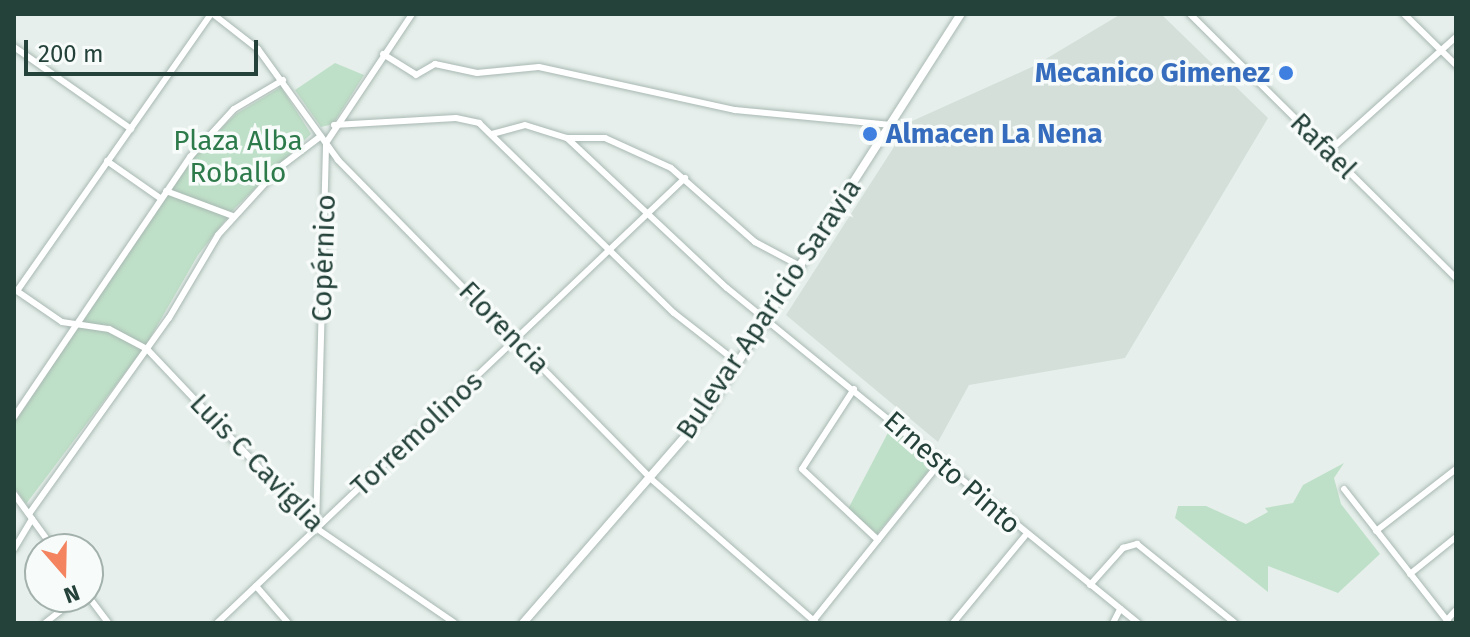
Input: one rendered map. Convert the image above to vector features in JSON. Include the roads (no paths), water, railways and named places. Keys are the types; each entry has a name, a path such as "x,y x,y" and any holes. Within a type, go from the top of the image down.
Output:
{"street":[{"name":"Florencia","path":"212,14 258,49 326,143 650,478 815,622"},
{"path":"76,326 16,290 212,14"},
{"name":"Copérnico","path":"316,528 326,143 334,125 412,14"},
{"name":"Bulevar Aparicio Saravia","path":"523,623 650,478 738,363 961,14"},
{"name":"Rafael","path":"1190,14 1456,278"},
{"path":"1404,14 1456,65"},
{"path":"1329,151 1456,37"},
{"path":"14,47 131,129"},
{"path":"383,54 416,75 435,64 477,73 539,67 735,110 891,125"},
{"path":"14,417 160,198 234,109 283,80"},
{"path":"334,125 466,118 492,134 609,250 738,363"},
{"path":"492,134 525,125 567,138 605,138 685,178 755,242 802,267"},
{"path":"14,549 30,517 147,349 233,216 321,136"},
{"name":"Ernesto Pinto","path":"567,138 768,320 941,461 1025,536 1138,623"},
{"path":"107,161 160,198"},
{"name":"Torremolinos","path":"217,623 685,178"},
{"path":"166,191 233,216"},
{"name":"Luis C Caviglia","path":"76,326 109,329 147,349 316,528 455,623"},
{"path":"854,389 802,469 878,540"},
{"path":"815,622 941,461"},
{"path":"1376,531 1456,469"},
{"path":"1344,489 1448,622 1456,610"},
{"path":"14,494 42,533"},
{"path":"953,623 1025,536"},
{"path":"1410,574 1456,537"},
{"path":"1090,585 1132,543 1235,623"},
{"path":"256,586 288,623"},
{"path":"1113,623 1120,609"}],"place":[{"name":"Mecanico Gimenez","path":"1286,73"},
{"name":"Almacen La Nena","path":"870,134"}],"park label":[{"name":"Plaza Alba Roballo","path":"238,157"}]}
